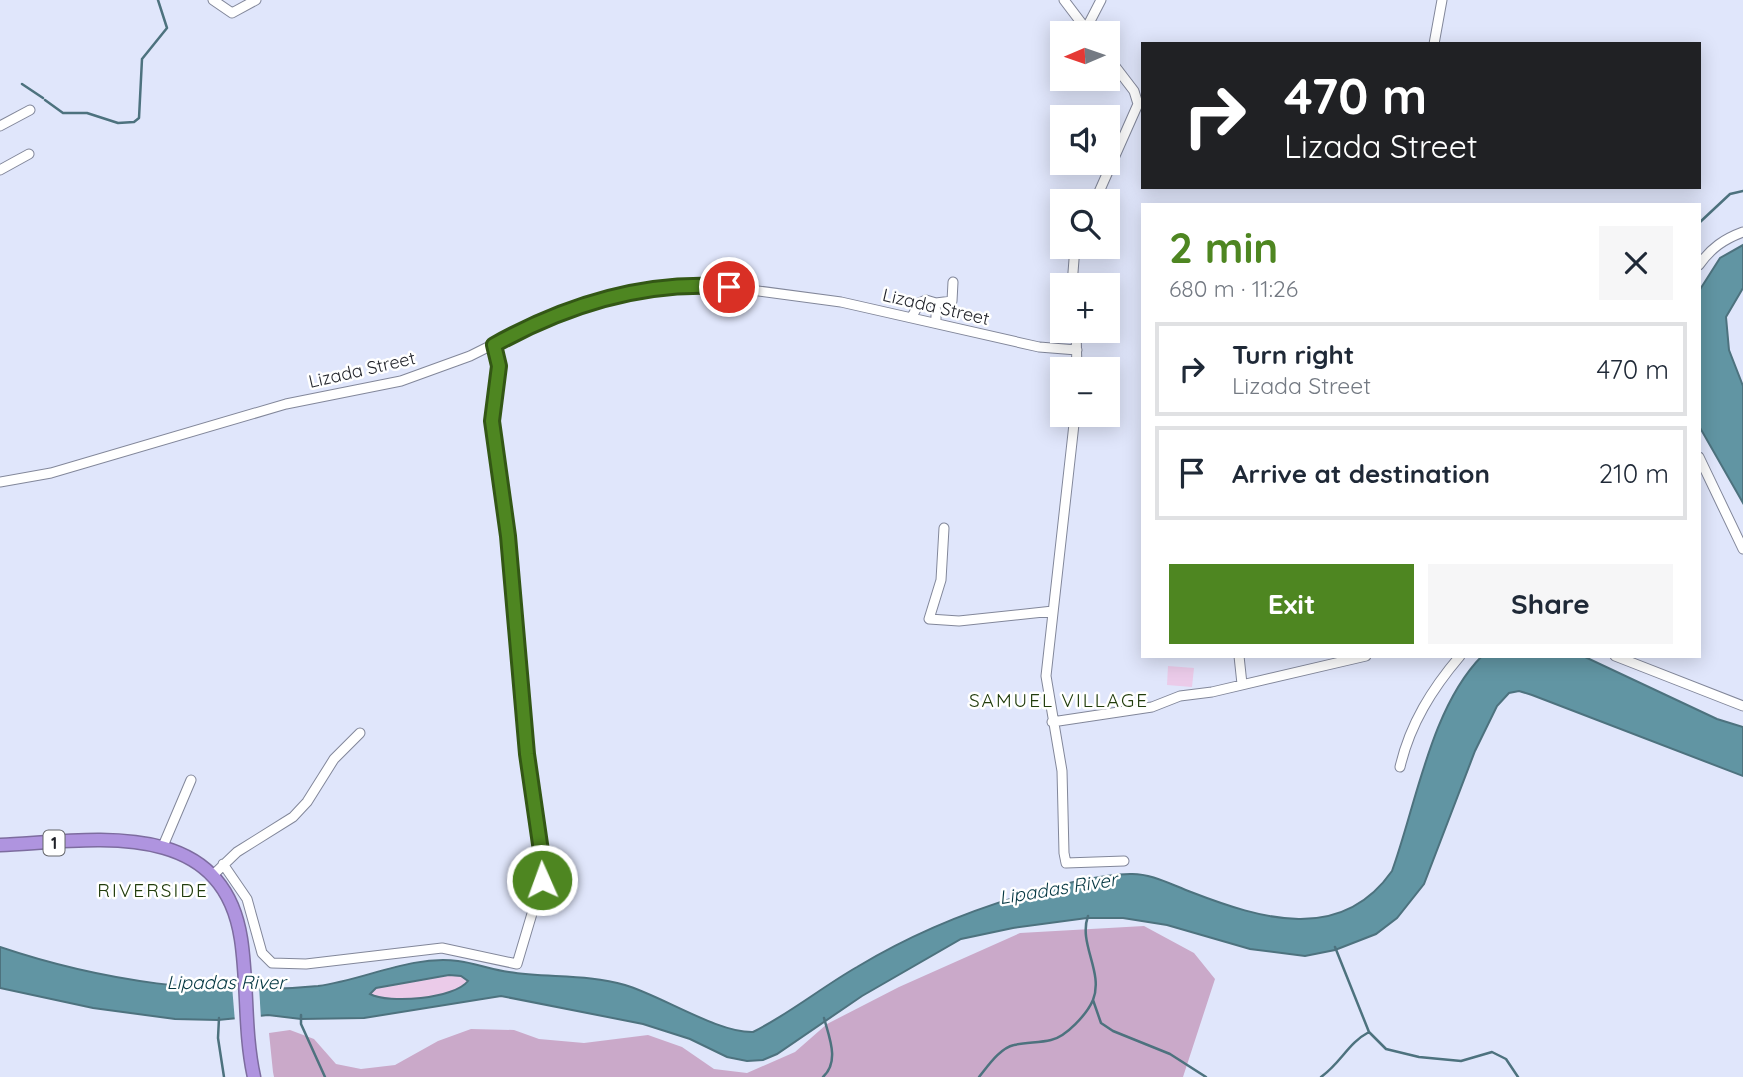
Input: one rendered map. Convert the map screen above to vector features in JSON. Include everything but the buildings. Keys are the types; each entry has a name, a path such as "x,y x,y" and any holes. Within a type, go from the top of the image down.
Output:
{"highway":[{"name":"1","path":"0,845 107,841 163,846 186,855 212,876 232,904 237,919 254,1077"}],"street":[{"path":"213,0 232,13 256,0"},
{"path":"1064,0 1080,21"},
{"path":"1092,21 1101,0"},
{"path":"1434,42 1442,0"},
{"path":"1100,189 1138,104 1134,91 1120,73"},
{"path":"0,126 30,110"},
{"path":"0,170 29,154"},
{"path":"1701,262 1709,251 1729,237 1743,232"},
{"path":"912,317 919,303 926,300 936,303 952,301 953,282"},
{"name":"Lizada Street","path":"0,482 51,473 286,404 401,381 494,345 548,317 647,289 674,285 729,287 830,300 1039,347 1077,351"},
{"path":"936,303 936,323"},
{"path":"1077,343 1077,357"},
{"path":"223,864 247,899 262,953 272,963 306,964 442,948 517,964 542,880 542,858 527,754 508,536 492,421 499,366 494,345"},
{"path":"1074,427 1046,676 1062,771 1066,863 1124,862"},
{"path":"1701,461 1743,549"},
{"path":"944,528 941,580 929,619 959,621 1053,611"},
{"path":"1239,658 1242,684"},
{"path":"1052,722 1152,707 1180,696 1357,658"},
{"path":"1400,767 1413,725 1459,658"},
{"path":"1620,658 1743,706"},
{"path":"212,876 223,864 293,817 307,802 334,759 360,733"},
{"path":"163,846 191,780"}],"shaded area":[{"path":"1168,666 1194,668 1192,687 1167,685"},
{"path":"1144,926 1194,953 1215,979 1183,1077 274,1077 273,1072 269,1033 290,1030 314,1039 336,1064 361,1069 395,1065 438,1041 471,1029 514,1030 539,1039 584,1043 648,1035 682,1047 714,1069 747,1073 795,1052 827,1024 899,987 1020,933"},
{"path":"449,975 461,976 468,981 461,987 436,996 391,999 369,994 376,988"}],"water":[{"path":"1743,245 1743,288 1726,317 1729,350 1743,386 1743,503 1701,430 1701,288 1720,258"},
{"name":"Lipadas River","path":"1480,658 1587,658 1717,719 1743,727 1743,776 1532,695 1519,691 1509,693 1497,706 1475,751 1424,884 1397,918 1376,934 1335,950 1305,956 1250,949 1167,925 1123,918 1087,918 1013,928 961,939 862,996 777,1054 763,1060 747,1061 727,1057 690,1039 643,1024 501,996 364,1018 301,1019 268,1015 218,1020 175,1019 93,1008 0,988 0,947 77,969 117,977 237,989 318,986 405,965 440,960 458,961 509,972 582,978 625,985 723,1027 753,1032 857,967 922,932 990,906 1083,880 1118,875 1146,875 1245,910 1299,919 1324,917 1349,909 1372,894 1392,871 1427,758 1450,702 1464,677","holes":["449,975 461,976 468,981 449,992 421,998 391,999 370,994 376,988"]}],"pier":[{"path":"232,986 259,986 261,1019 235,1022"}],"waterway":[{"path":"45,100 63,113 87,113 118,123 134,122 139,118 142,59 167,28 158,0"},
{"path":"22,84 43,98"},
{"path":"1701,221 1730,194 1743,191"},
{"path":"979,1077 1004,1050 1014,1045 1057,1038 1086,1012 1096,990 1094,968 1086,937 1088,916"},
{"path":"1335,947 1369,1032 1386,1049 1419,1057 1461,1061 1492,1052 1506,1059 1518,1077"},
{"path":"1093,1000 1101,1023 1113,1031 1170,1054 1206,1077"},
{"path":"301,1015 301,1024 325,1077"},
{"path":"219,1018 218,1038 224,1077"},
{"path":"823,1077 828,1071 832,1056 824,1018"},
{"path":"1321,1077 1355,1042 1369,1032"}],"district":[{"name":"SAMUEL VILLAGE","path":"1059,700"},
{"name":"RIVERSIDE","path":"153,890"}],"route":[{"path":"542,880 542,858 527,754 508,536 492,421 499,366 494,345 548,317 647,289 674,285 729,287"}]}
